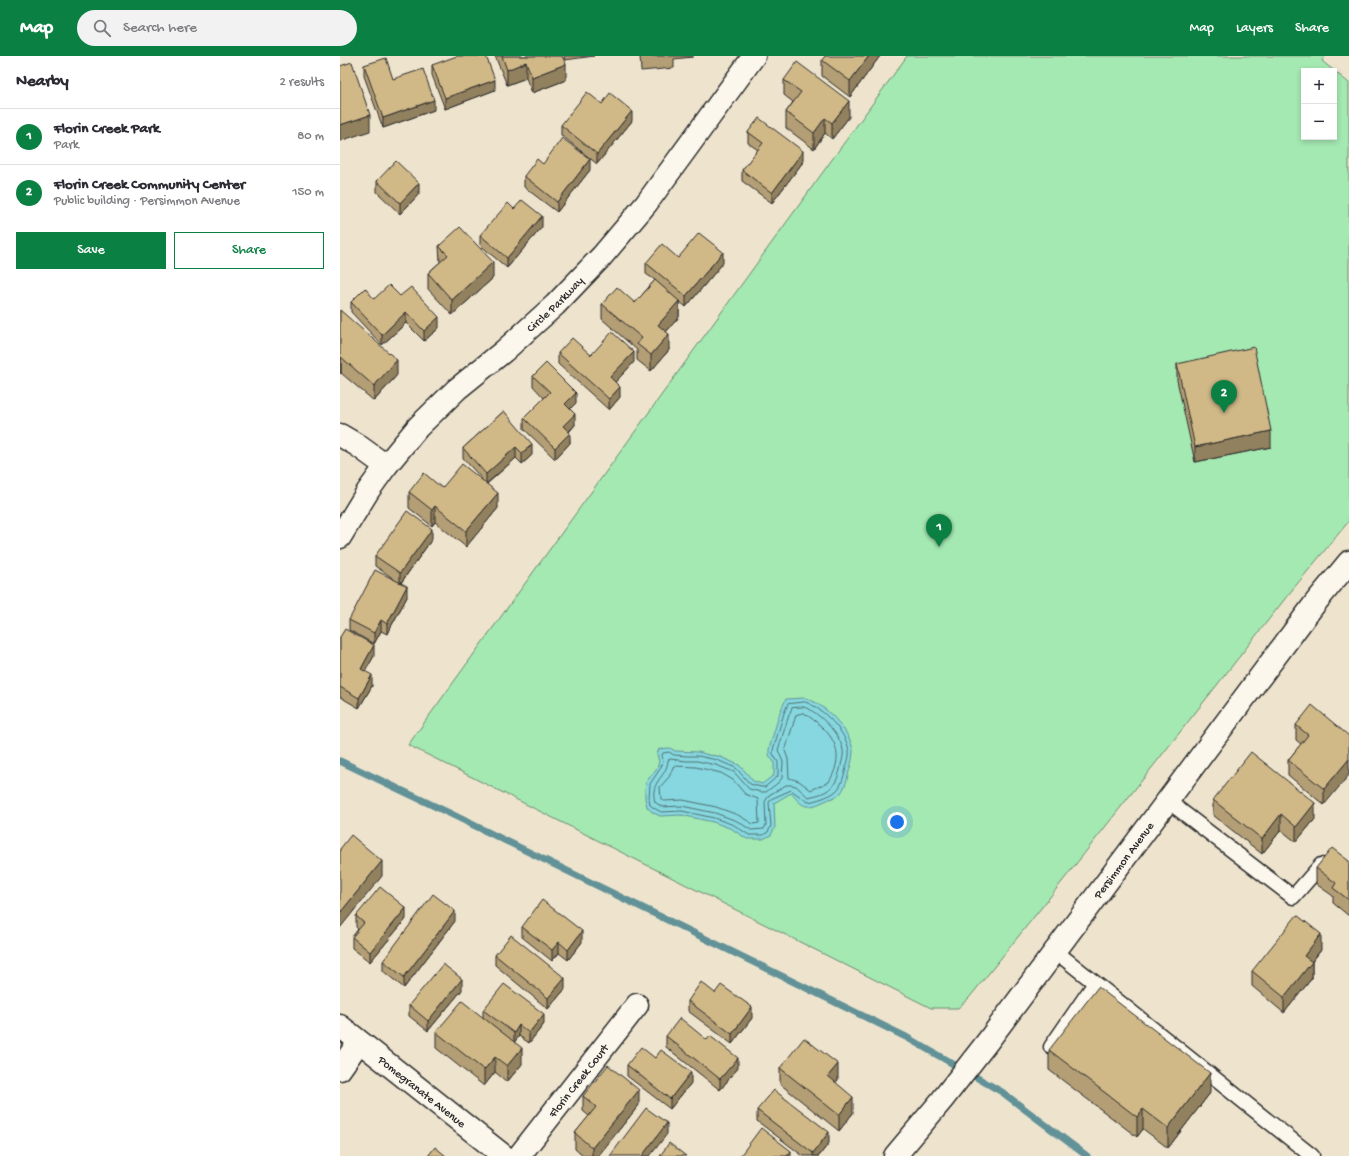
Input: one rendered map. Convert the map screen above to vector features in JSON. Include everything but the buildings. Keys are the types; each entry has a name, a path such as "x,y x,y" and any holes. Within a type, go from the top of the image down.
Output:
{"street":[{"name":"Circle Parkway","path":"340,537 368,490 418,427 457,389 504,351 555,305 602,256 646,204 754,56"},
{"path":"340,435 357,445 386,466"},
{"name":"Persimmon Avenue","path":"895,1156 942,1100 983,1047 1316,602 1349,562"},
{"name":"Florin Creek Court","path":"519,1156 637,1005"},
{"name":"Pomegranate Avenue","path":"340,1026 504,1156"},
{"path":"340,1069 360,1042"}],"lane":[{"path":"1168,801 1293,897 1321,865"},
{"path":"1056,951 1312,1156"},
{"path":"1051,1047 1095,983"}],"green space":[{"path":"907,56 1325,56 1322,61 1331,68 1301,68 1301,140 1337,140 1337,73 1349,83 1349,521 1288,595 969,998 958,1008 931,1008 408,745"}],"water":[{"path":"805,698 828,712 842,727 851,743 853,751 851,763 847,780 839,795 816,805 805,806 791,793 774,803 775,827 771,835 763,839 747,839 732,829 713,822 681,815 660,816 652,812 647,807 645,798 646,782 657,768 659,762 657,754 659,749 670,748 675,751 698,752 718,756 739,765 753,781 762,784 774,775 774,762 769,755 769,749 780,712 786,699"}],"waterway":[{"path":"340,761 906,1037 1002,1092 1087,1156"}],"place":[{"name":"Florin Creek Community Center","path":"1224,413"},
{"name":"Florin Creek Park","path":"939,547"}]}
